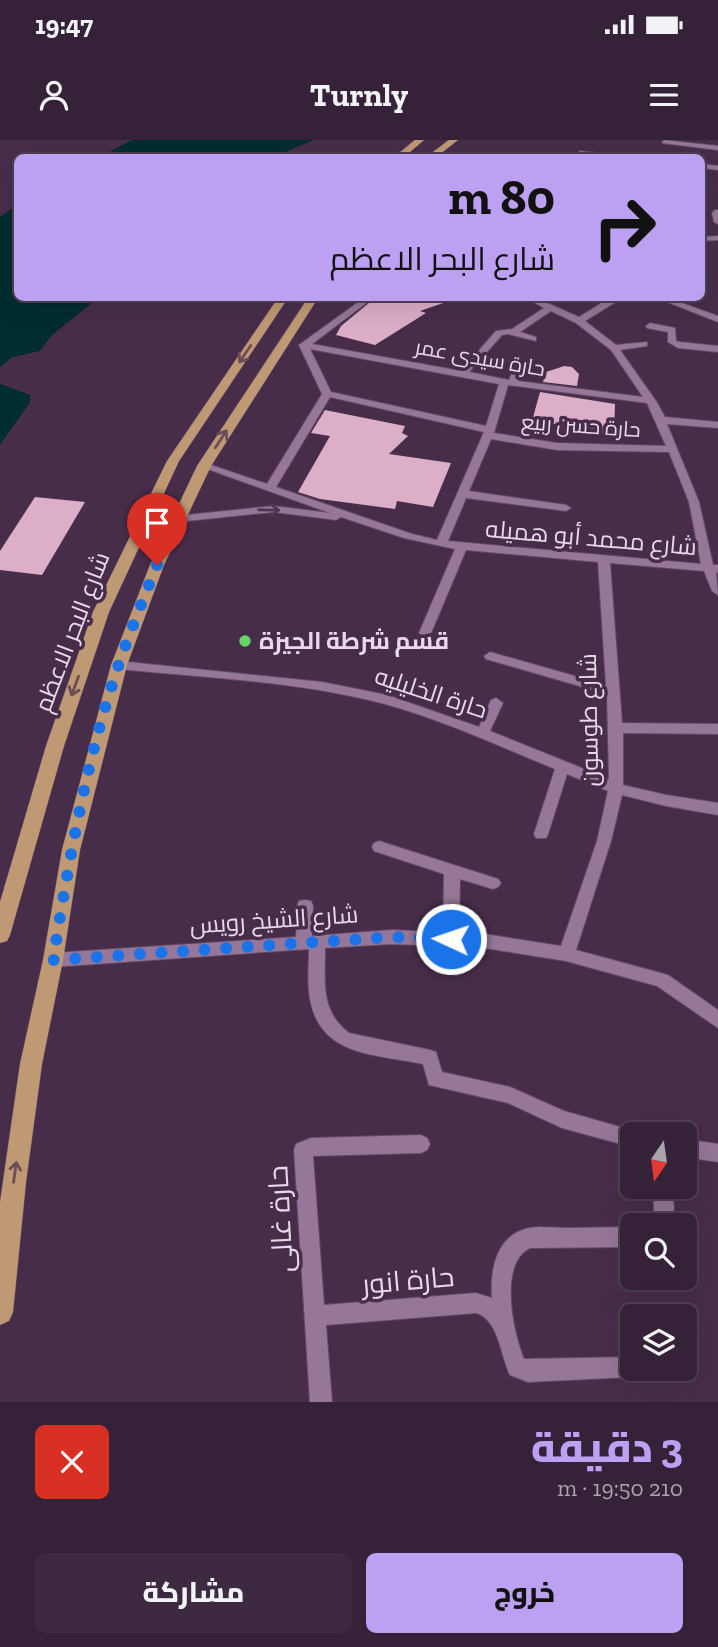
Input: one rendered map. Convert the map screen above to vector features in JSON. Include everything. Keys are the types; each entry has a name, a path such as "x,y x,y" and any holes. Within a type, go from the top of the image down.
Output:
{"main road":[{"path":"402,154 420,140"},
{"path":"435,154 454,140"},
{"name":"شارع البحر الاعظم","path":"0,935 51,759 101,612 173,461 281,301"},
{"path":"0,1312 30,1064 53,960 71,850 118,666 177,519 204,466 311,301"}],"street":[{"path":"664,142 695,143 718,148"},
{"path":"718,212 718,222"},
{"path":"270,488 327,394 304,345 365,301"},
{"path":"537,301 579,321 614,348 650,401 661,420 694,502 718,591"},
{"path":"579,321 611,301"},
{"path":"669,301 718,319"},
{"path":"514,332 551,307"},
{"path":"650,326 672,330 672,342 678,345 718,349"},
{"path":"463,374 499,333 514,332 533,340"},
{"path":"614,348 643,344"},
{"name":"حارة سيدى عمر","path":"304,345 508,382 650,401"},
{"path":"441,544 464,494 508,382 520,365"},
{"name":"حارة حسن ربيع","path":"327,394 542,446 571,449 672,449"},
{"path":"661,420 718,425"},
{"name":"شارع محمد أبو هميله","path":"204,466 441,544 604,561 713,568"},
{"path":"464,494 566,508"},
{"name":"شارع محمد أبو هميله","path":"177,519 274,509 369,522"},
{"name":"شارع محمد أبو هميله","path":"425,633 461,548"},
{"name":"شارع طوسون","path":"566,954 604,841 616,788 616,728 604,561"},
{"path":"490,656 614,691"},
{"name":"حارة الخليليه","path":"118,666 307,685 386,700 483,733 616,788 668,801 718,809"},
{"path":"483,733 496,703"},
{"path":"616,728 718,729"},
{"path":"541,834 563,765"},
{"path":"379,847 493,883"},
{"path":"451,939 452,870"},
{"path":"305,906 319,1012 333,1033 345,1040 430,1058 435,1079 510,1096 562,1119 620,1135"},
{"name":"شارع الشيخ رويس","path":"53,960 391,937 478,940 566,954 662,980 718,1020"},
{"name":"حارة غالى","path":"321,1402 303,1150 311,1147 421,1144"},
{"path":"697,1150 718,1153"},
{"path":"620,1237 529,1238 517,1242 508,1250 501,1280 503,1316 510,1355 517,1368 528,1371 620,1367"},
{"name":"حارة انور","path":"314,1316 476,1303 491,1306 503,1316"}],"shaded area":[{"path":"132,140 314,140 280,154 106,154"},
{"path":"14,207 14,301 94,301 52,335 40,351 12,357 0,367 0,217"},
{"path":"0,384 30,395 30,402 0,445"}],"building":[{"path":"371,301 449,301 420,311 426,313 375,345 336,335 341,326"},
{"path":"564,366 572,367 579,374 577,386 543,382 546,372"},
{"path":"540,392 615,404 614,435 583,433 584,428 532,421"},
{"path":"325,410 405,426 402,433 408,436 389,454 451,463 433,507 397,501 395,509 320,499 298,492 330,436 311,433"},
{"path":"35,497 85,502 42,575 0,570 0,551"}],"place":[{"name":"قسم شرطة الجيزة","path":"245,641"}],"route":[{"path":"157,565 118,666 94,754 71,850 53,960 391,937 451,939"}]}
